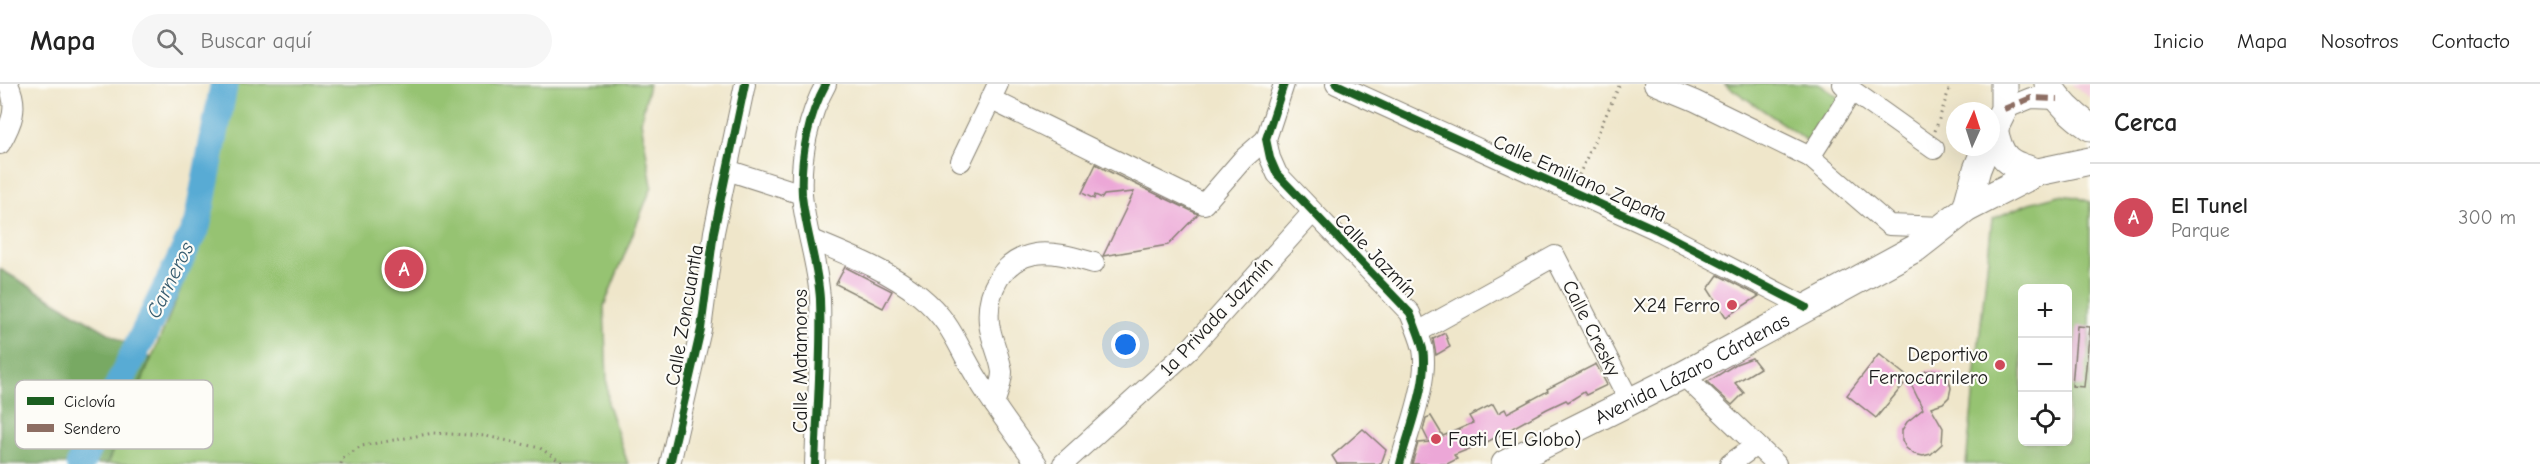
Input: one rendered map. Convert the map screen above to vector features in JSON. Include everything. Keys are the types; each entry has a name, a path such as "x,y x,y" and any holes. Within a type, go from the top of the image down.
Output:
{"main road":[{"path":"2052,91 2073,115 2090,127"},
{"path":"2000,150 2011,165 2038,172 2085,165"},
{"path":"1966,209 1982,156"},
{"name":"Avenida Lázaro Cárdenas","path":"1505,464 1683,375 1917,248 1966,209 2038,172"}],"street":[{"path":"0,144 12,124 14,97 8,84"},
{"name":"Calle Zoncuantla","path":"670,464 701,329 714,232 745,84"},
{"name":"Calle Matamoros","path":"815,464 821,327 819,293 802,194 807,129 816,102 826,84"},
{"path":"961,161 994,92 1204,204 1243,159 1266,140 1284,84"},
{"name":"Calle Emiliano Zapata","path":"1336,84 1655,229 1806,307"},
{"path":"1654,84 1695,101 1810,157 1889,225 1944,228"},
{"path":"1810,157 1848,88 1932,148"},
{"path":"2000,117 2031,98 2052,91"},
{"name":"Calle Jazmín","path":"1266,140 1277,174 1410,314 1418,332 1423,350 1424,374 1400,464"},
{"path":"727,170 802,194"},
{"name":"1a Privada Jazmín","path":"1063,464 1190,349 1312,213"},
{"path":"810,239 878,269 919,295 953,330 978,380 1037,464"},
{"path":"994,404 1002,374 989,324 989,297 998,277 1014,262 1036,254 1065,255 1094,263"},
{"name":"Calle Cresky","path":"1418,332 1555,256 1629,400"},
{"path":"1683,375 1776,464"},
{"path":"1730,464 1756,445"}],"path":[{"path":"1571,192 1620,84"},
{"path":"1932,148 1951,84"},
{"path":"341,464 342,459 361,446 433,433 486,436 540,448 564,464"}],"shaded area":[{"path":"2071,84 2090,84 2090,98"}],"green space":[{"path":"226,84 649,84 641,121 652,186 604,306 608,405 628,464 107,464 113,449 213,449 213,380 142,380 205,231"},
{"path":"1725,84 1819,84 1842,100 1812,144"},
{"name":"Deportivo Ferrocarrilero","path":"2059,195 2077,197 2090,202 2090,464 1966,464 1992,219 2029,203"},
{"path":"0,269 151,358 142,380 15,380 15,449 113,449 107,464 0,464"}],"building":[{"path":"1096,164 1198,214 1168,245 1103,256 1134,192 1104,195 1102,198 1095,195 1094,199 1082,193"},
{"path":"845,267 892,291 883,308 836,284"},
{"name":"X24 Ferro","path":"1718,275 1759,296 1726,317 1708,289"},
{"path":"2077,326 2090,327 2084,387 2072,386"},
{"path":"1445,333 1450,347 1436,355 1433,339"},
{"path":"1879,354 1909,378 1876,418 1847,395"},
{"path":"1752,358 1760,368 1735,383 1744,393 1732,405 1707,382 1736,364"},
{"path":"1596,364 1607,385 1586,395 1584,392 1568,402 1566,400 1547,409 1489,441 1454,455 1457,459 1447,464 1412,464 1418,443 1429,442 1423,430 1426,418 1431,416 1443,436 1473,423 1469,416 1493,404 1498,413 1505,409 1507,413"},
{"path":"1935,370 1943,373 1949,379 1951,388 1949,397 1943,403 1931,407 1943,428 1942,444 1931,454 1923,456 1914,454 1906,448 1902,440 1902,430 1907,422 1923,409 1910,382 1926,371"},
{"path":"1363,429 1386,450 1381,464 1337,464 1332,456"}],"waterway":[{"name":"Carneros","path":"121,380 197,225 224,84"},
{"name":"Carneros","path":"80,464 87,449"}],"marked path":[{"path":"2004,109 2031,98 2057,99"}],"cycle path":[{"path":"670,464 701,329 714,232 745,84"},
{"path":"815,464 820,361 820,299 802,195 802,166 810,123 826,84"},
{"path":"1284,84 1266,139 1270,158 1277,174 1410,313 1422,344 1423,376 1400,464"},
{"path":"1336,84 1655,229 1806,307"}],"place":[{"name":"El Tunel","path":"404,269"},
{"name":"X24 Ferro","path":"1732,305"},
{"name":"Deportivo Ferrocarrilero","path":"2000,365"},
{"name":"Fasti (El Globo)","path":"1436,439"}]}
